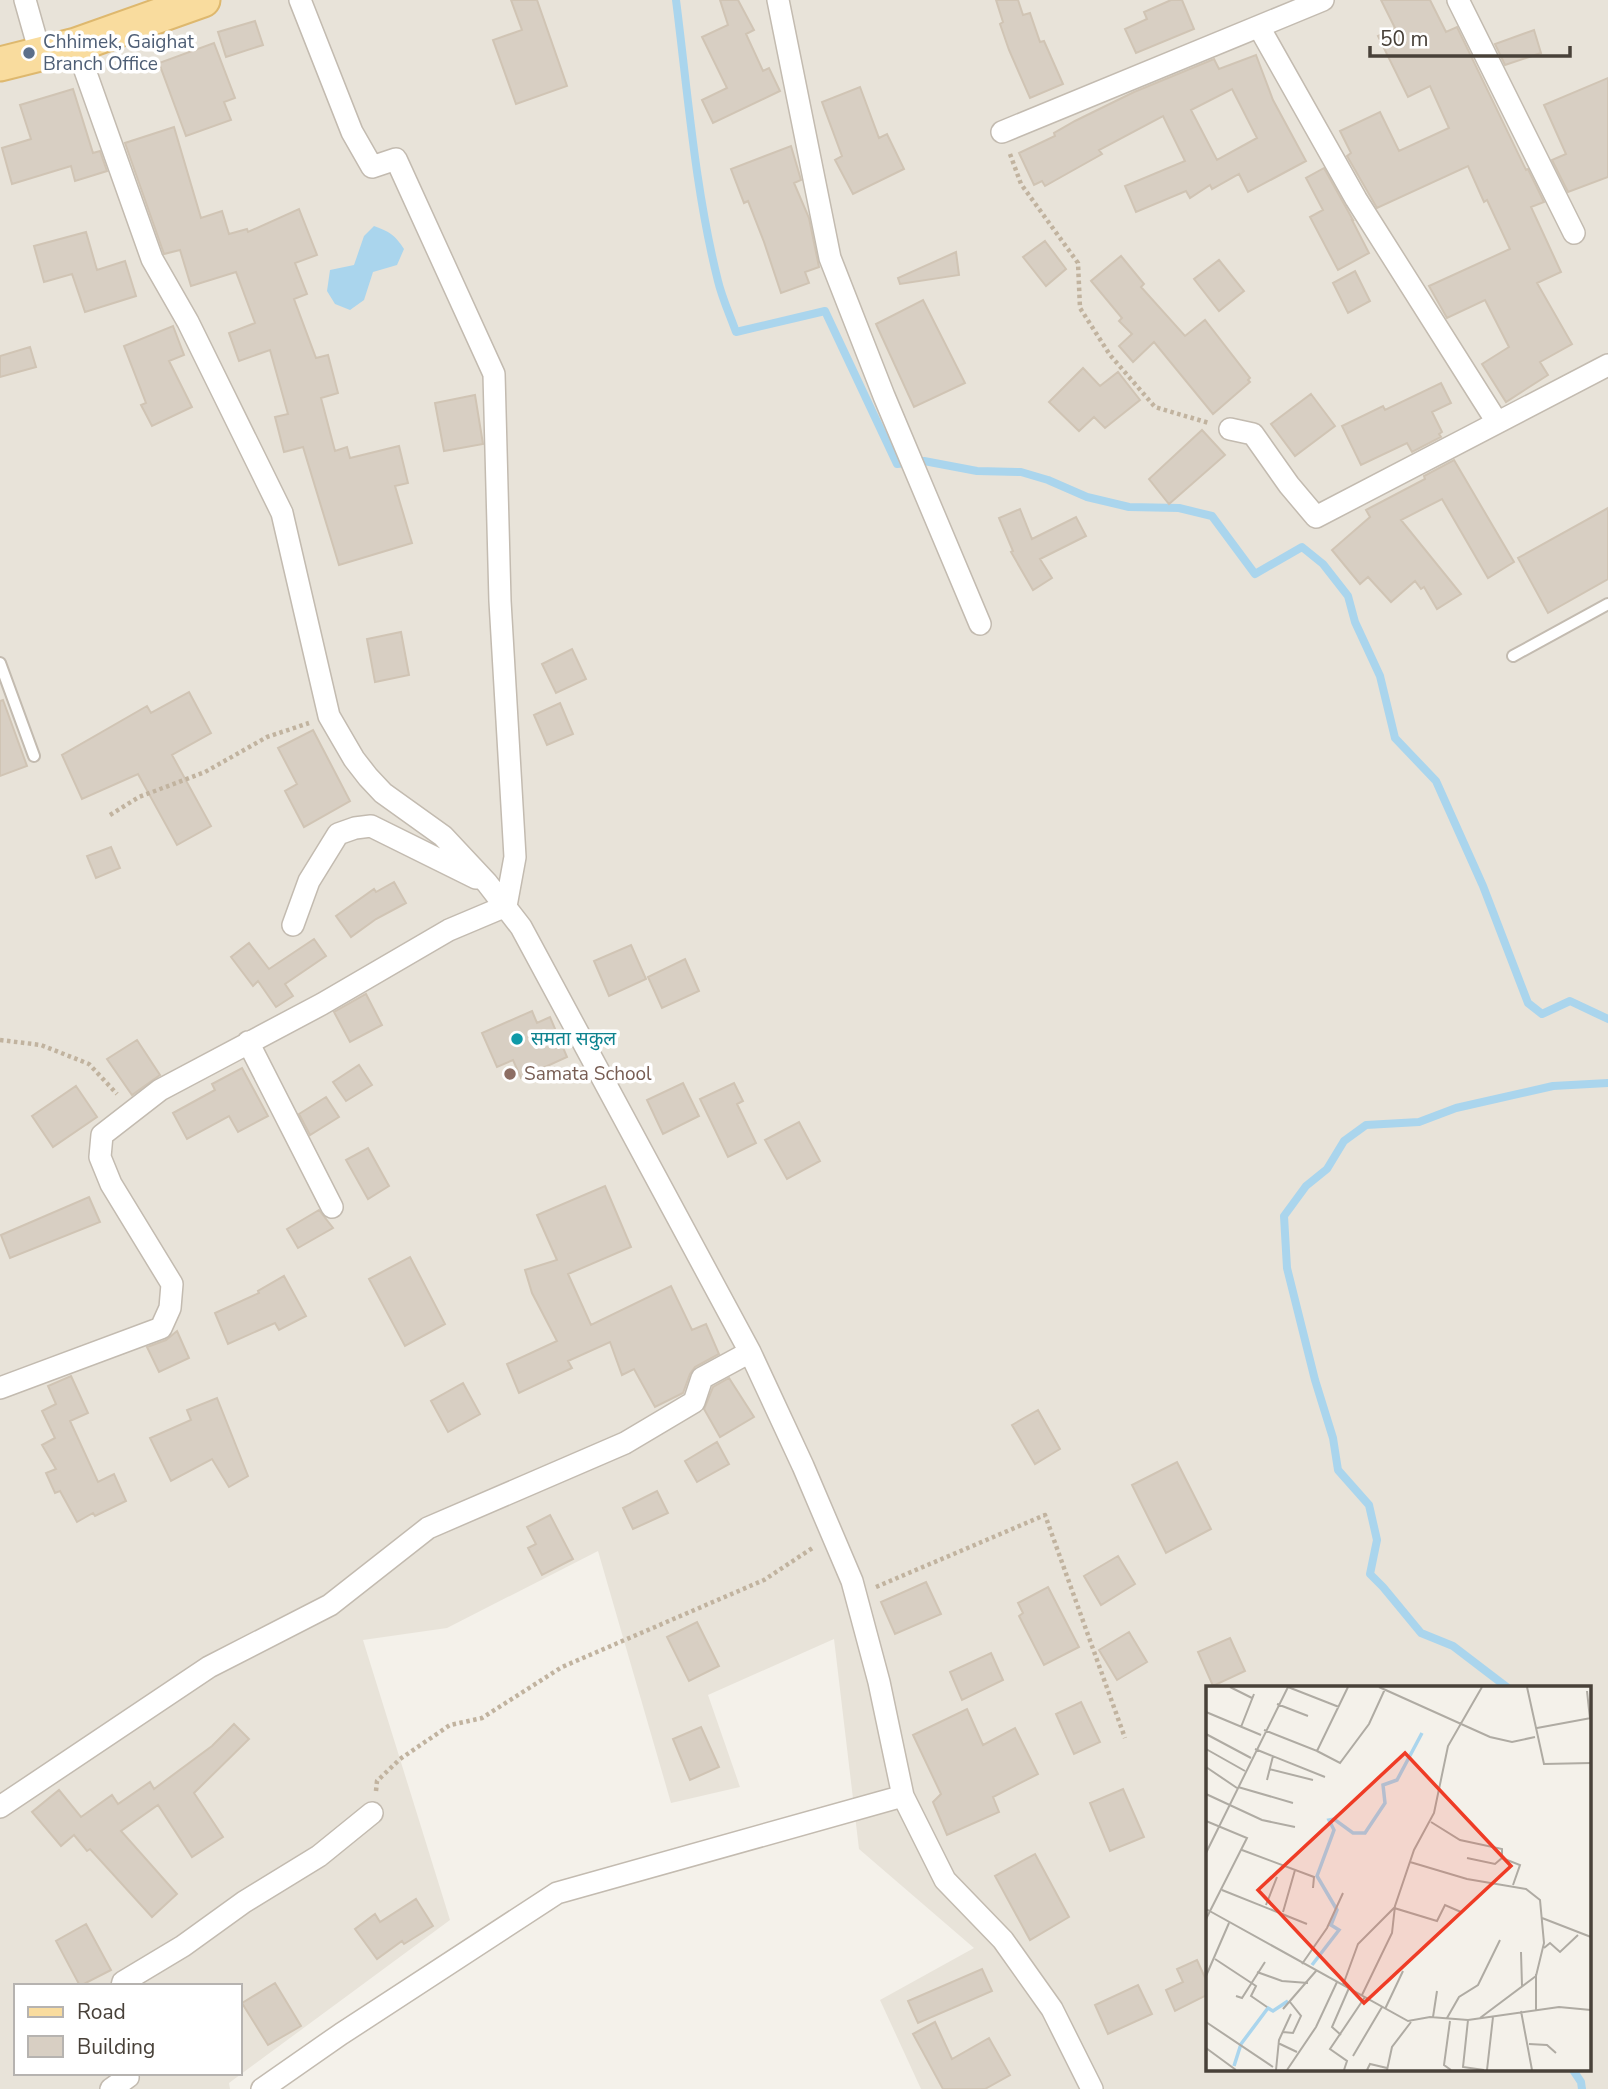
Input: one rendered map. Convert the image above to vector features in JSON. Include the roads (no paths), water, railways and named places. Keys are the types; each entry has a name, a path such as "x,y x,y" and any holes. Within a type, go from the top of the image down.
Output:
{"main road":[{"path":"0,64 76,45 202,0"}],"street":[{"path":"25,0 40,53"},
{"path":"300,0 352,132 372,167 396,159 495,374 500,601 515,858 506,906"},
{"path":"778,0 830,258 980,624"},
{"path":"1002,132 1323,0"},
{"path":"1458,0 1574,233"},
{"path":"1259,27 1356,199 1497,422"},
{"path":"76,45 152,259 188,322 282,513 330,716 354,759 368,777 383,793 443,836 487,883 521,927 750,1352 832,1535 856,1596 903,1796 945,1880 1003,1940 1038,1989 1052,2009 1092,2089"},
{"path":"1230,429 1253,434 1289,485 1316,517 1608,365"},
{"path":"293,925 309,881 338,834 355,828 371,826 487,883"},
{"path":"0,1388 160,1328 170,1308 172,1284 111,1184 100,1157 102,1135 160,1090 322,1004 449,930 506,906"},
{"path":"248,1042 332,1207"},
{"path":"0,1807 209,1667 330,1605 429,1528 625,1443 694,1402 702,1378 750,1352"},
{"path":"262,2089 557,1893 903,1796"},
{"path":"122,1984 183,1946 244,1902 319,1856 372,1813"}],"lane":[{"path":"1513,656 1608,604"},
{"path":"0,663 34,756"}],"water":[{"path":"374,226 392,234 404,249 397,265 373,272 364,300 350,310 335,304 327,291 330,270 354,265 364,236"}],"waterway":[{"path":"676,0 703,212 720,287 736,332 825,311 897,464 924,461 977,471 1021,472 1087,497 1129,507 1179,508 1212,516 1255,574 1302,547 1323,564 1348,596 1355,622 1380,676 1395,738 1436,781 1483,886 1528,1003 1542,1014 1570,1001 1608,1019"},
{"path":"1505,1686 1453,1646 1421,1633 1370,1574 1377,1540 1369,1505 1338,1470 1333,1438 1315,1380 1287,1268 1284,1216 1306,1186 1327,1169 1344,1141 1366,1125 1419,1122 1456,1108 1553,1086 1608,1083"},
{"path":"1574,2072 1582,2089"}],"place":[{"name":"Chhimek, Gaighat Branch Office","path":"29,53"},
{"name":"समता सकुल","path":"517,1039"},
{"name":"Samata School","path":"510,1074"}]}
